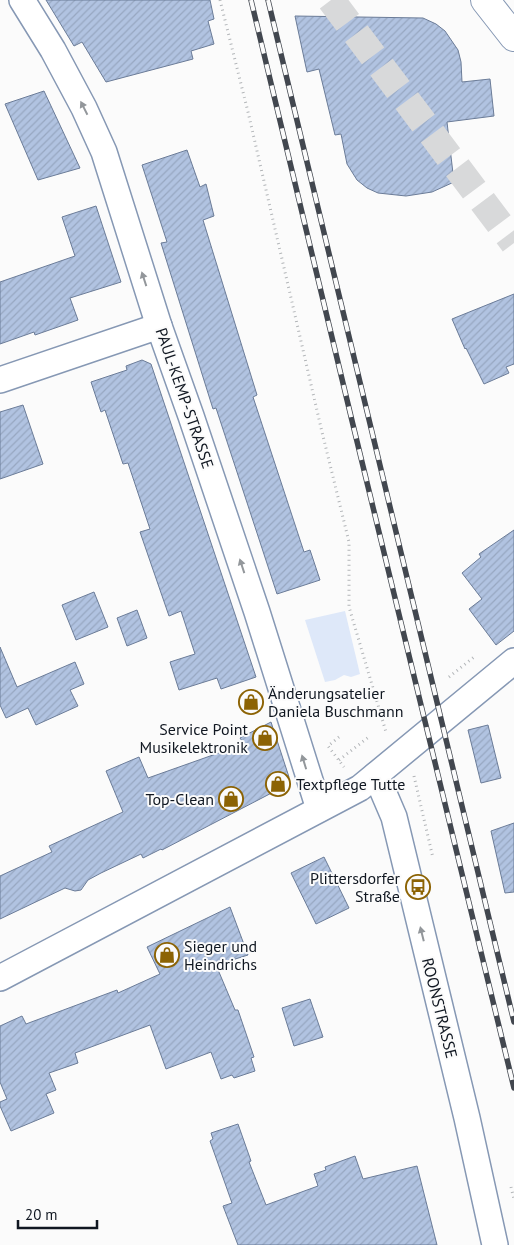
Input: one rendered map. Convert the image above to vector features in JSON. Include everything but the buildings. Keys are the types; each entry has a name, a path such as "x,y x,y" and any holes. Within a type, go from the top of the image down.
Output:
{"street":[{"name":"PAUL-KEMP-STRASSE","path":"22,0 53,50 97,134 104,152 159,326 192,416 257,612 319,809"},
{"path":"485,0 514,37"},
{"path":"0,380 159,326"},
{"path":"0,978 360,788 514,661"},
{"name":"ROONSTRASSE","path":"376,774 394,818 467,1118 494,1245"}],"path":[{"path":"220,0 349,542 349,607 388,738 407,749"},
{"path":"449,677 474,657"},
{"path":"339,737 328,746 339,760 370,736"}],"shaded area":[{"path":"345,611 360,674 351,677 344,675 335,680 325,682 305,620"}],"tunnel":[{"path":"331,0 514,243"}],"railway":[{"path":"251,0 514,1088"},
{"path":"268,0 514,1022"}],"place":[{"name":"Änderungsatelier Daniela Buschmann","path":"251,702"},
{"name":"Service Point Musikelektronik","path":"265,738"},
{"name":"Textpflege Tutte","path":"278,784"},
{"name":"Top-Clean","path":"231,799"},
{"name":"Plittersdorfer Straße","path":"418,887"},
{"name":"Sieger und Heindrichs","path":"167,955"}]}
